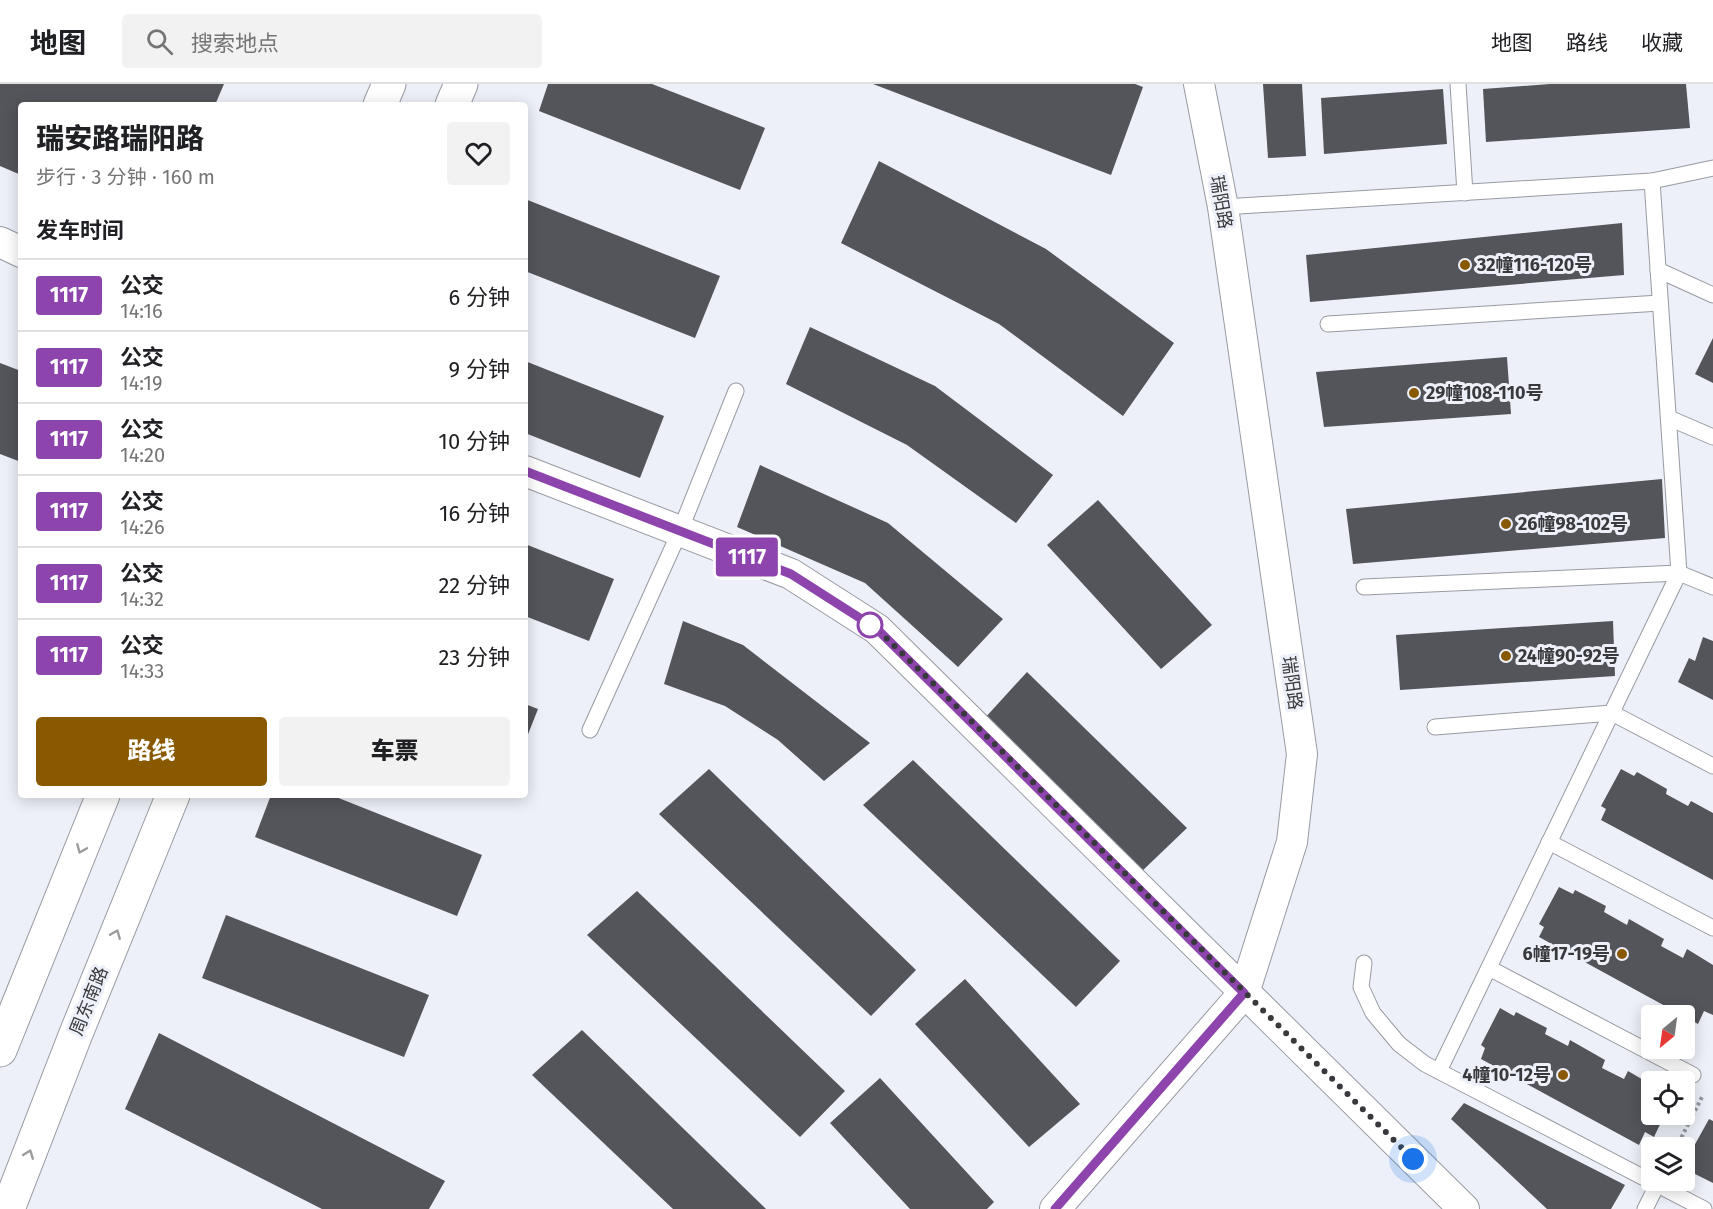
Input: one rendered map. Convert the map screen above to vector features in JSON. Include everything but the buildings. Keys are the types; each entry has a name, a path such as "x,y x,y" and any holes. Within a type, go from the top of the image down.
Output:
{"street":[{"path":"381,102 389,84"},
{"path":"453,102 461,84"},
{"name":"瑞阳路","path":"1055,1209 1244,993 1292,842 1302,754 1223,207 1199,84"},
{"path":"0,242 18,251"},
{"path":"528,472 791,574 877,629 1464,1209"},
{"path":"0,1050 102,798"},
{"name":"周东南路","path":"8,1209 75,1036 172,798"}],"lane":[{"path":"1458,84 1465,193"},
{"path":"1223,207 1652,181 1713,168"},
{"path":"1439,1071 1679,573 1652,181"},
{"path":"1658,270 1713,295"},
{"path":"1328,324 1660,303"},
{"path":"590,730 680,531 736,391"},
{"path":"1669,418 1713,437"},
{"path":"1364,587 1679,573 1713,587"},
{"path":"1435,727 1612,713 1713,766"},
{"path":"1549,842 1713,928"},
{"path":"1364,963 1361,987 1373,1013 1399,1044 1425,1064 1641,1177"},
{"path":"1489,968 1685,1071"},
{"path":"1645,1209 1654,1191"},
{"path":"1669,1191 1704,1209"}],"path":[{"path":"1682,1137 1703,1095"}],"bus line":[{"name":"1117","path":"528,472 791,574 877,629 1244,993 1055,1209"}],"place":[{"name":"32幢116-120号","path":"1465,265"},
{"name":"29幢108-110号","path":"1414,393"},
{"name":"26幢98-102号","path":"1506,524"},
{"name":"24幢90-92号","path":"1506,656"},
{"name":"6幢17-19号","path":"1622,954"},
{"name":"4幢10-12号","path":"1563,1075"}],"route":[{"path":"870,625 877,629 942,692 1413,1159"}]}
